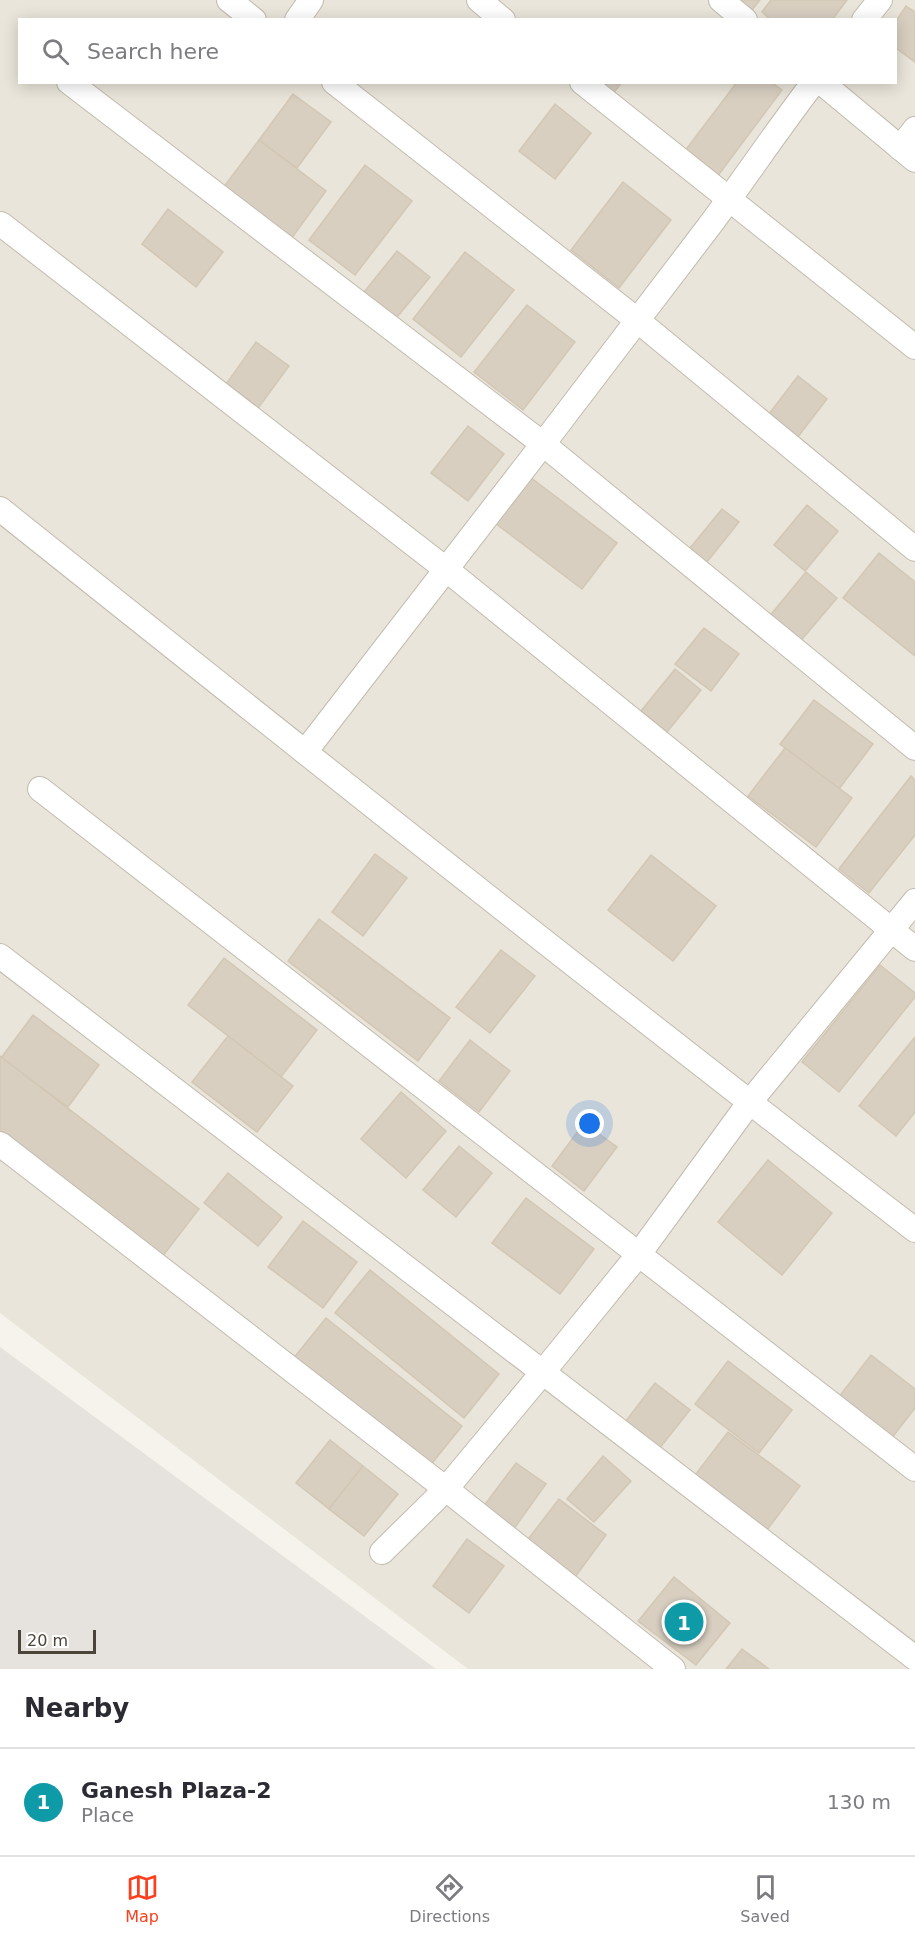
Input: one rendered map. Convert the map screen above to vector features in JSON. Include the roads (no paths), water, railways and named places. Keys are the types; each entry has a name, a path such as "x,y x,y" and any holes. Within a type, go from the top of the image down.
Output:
{"street":[{"path":"229,0 252,18"},
{"path":"298,18 311,0"},
{"path":"479,0 501,18"},
{"path":"721,0 743,18"},
{"path":"866,18 880,0"},
{"path":"72,84 543,444 915,748"},
{"path":"337,84 638,320 915,549"},
{"path":"585,84 915,347"},
{"path":"304,753 638,320 813,84"},
{"path":"823,84 907,154 915,129"},
{"path":"1,224 447,570 915,949"},
{"path":"0,509 304,753 915,1230"},
{"path":"40,789 915,1469"},
{"path":"382,1552 446,1489 543,1372 639,1254 750,1103 915,900"},
{"path":"0,956 915,1658"},
{"path":"0,1144 446,1489 673,1669"}],"place":[{"name":"Ganesh Plaza-2","path":"684,1622"}]}
